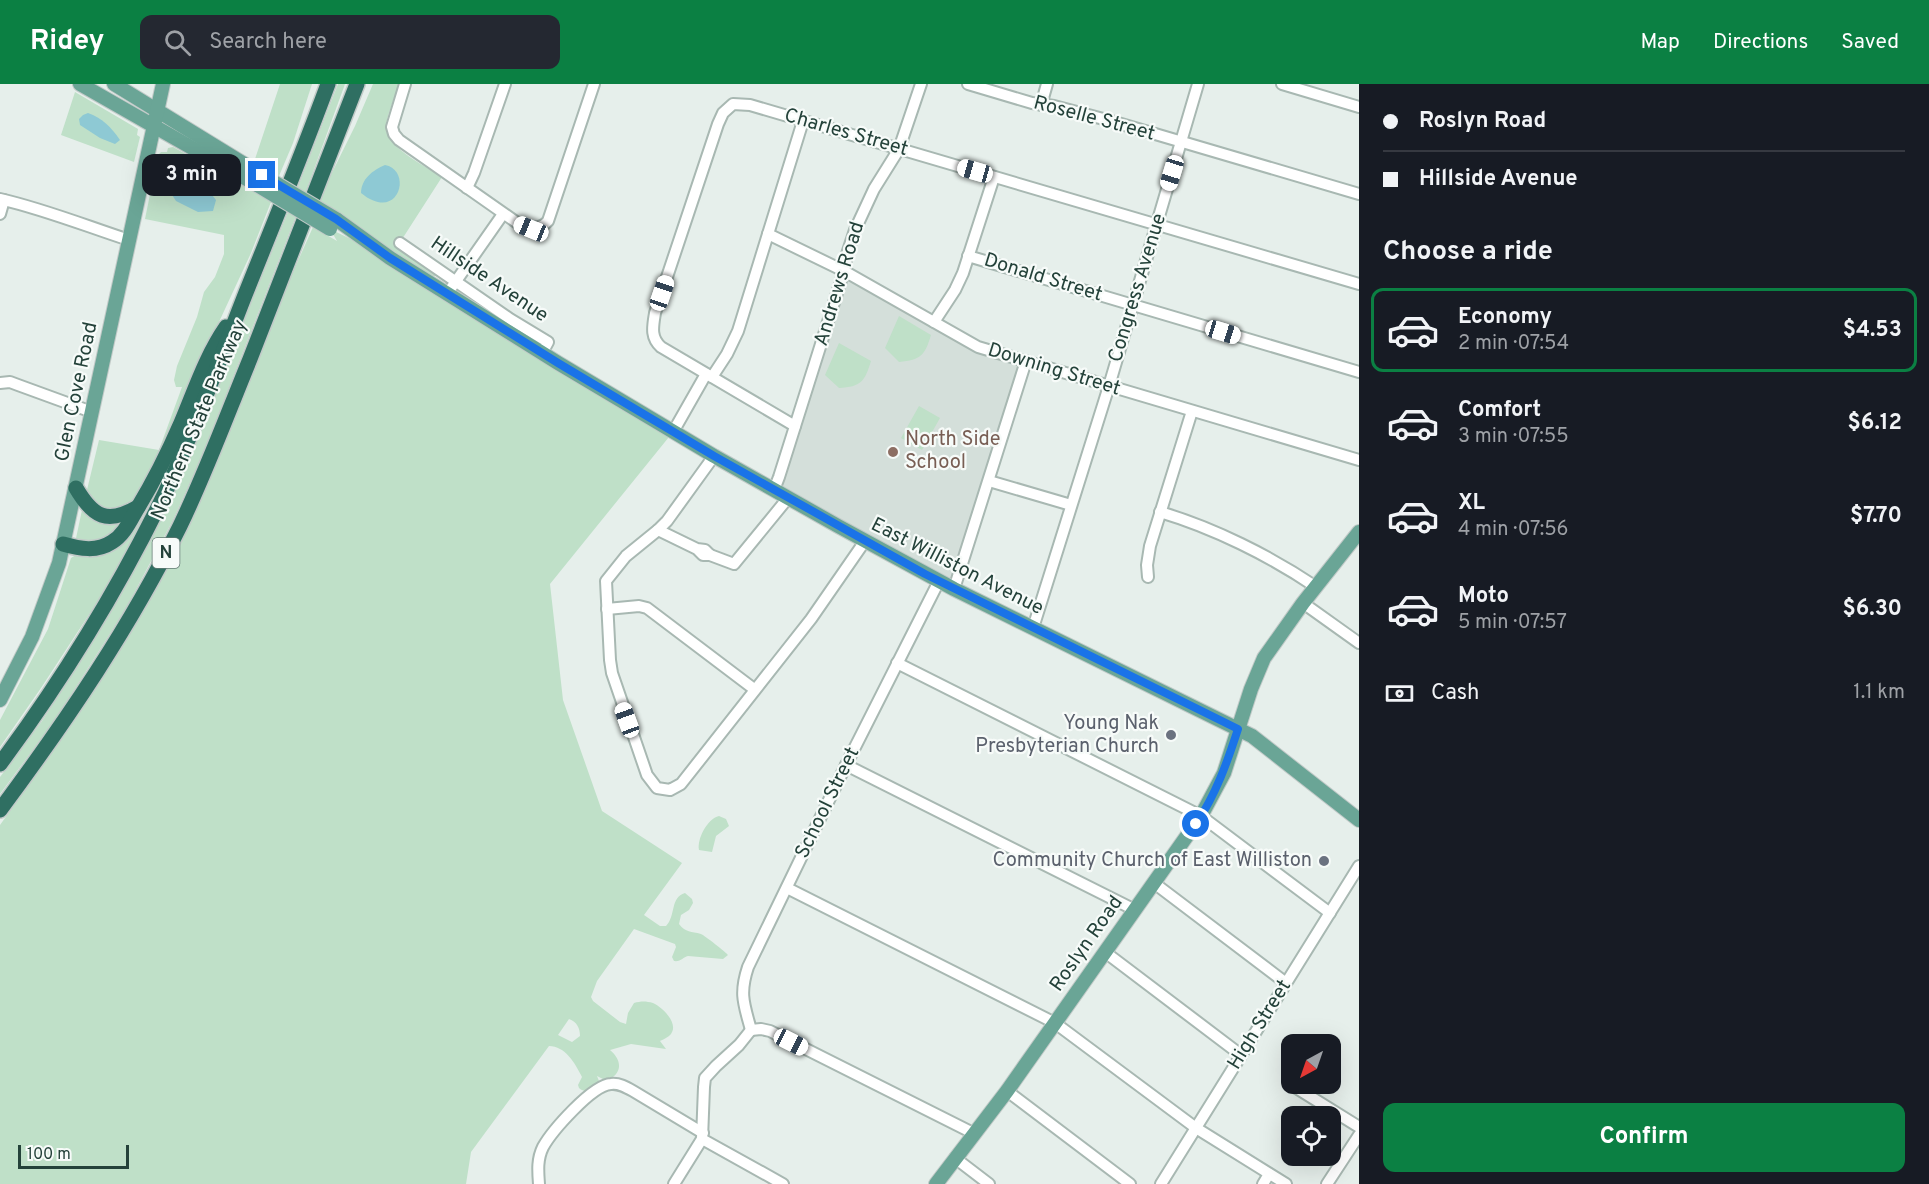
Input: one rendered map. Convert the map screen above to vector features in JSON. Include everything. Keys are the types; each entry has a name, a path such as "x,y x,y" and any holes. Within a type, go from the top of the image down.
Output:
{"highway":[{"name":"Northern State Parkway","path":"0,764 78,650 133,556 176,467 243,302 327,84"},
{"name":"Northern State Parkway","path":"0,810 70,714 142,598 181,524 217,441 357,84"},
{"path":"63,544 91,549 109,544 122,533 169,450 213,346 243,302"},
{"path":"76,488 89,507 102,516 117,517 138,507"}],"main road":[{"name":"Hillside Avenue","path":"80,84 153,126 259,180 539,351"},
{"name":"Hillside Avenue","path":"114,84 158,110 259,180"},
{"name":"Glen Cove Road","path":"2,693 23,657 39,620 63,544 163,84"},
{"name":"East Williston Avenue","path":"539,351 714,456 865,541 954,589 1238,729 1265,745 1359,820"},
{"name":"Roslyn Road","path":"936,1184 1007,1090 1202,816 1224,773 1251,689 1264,658 1303,603 1358,536"}],"street":[{"path":"405,84 392,127 399,140 503,214 531,229 540,228 548,221 594,84"},
{"path":"467,188 505,84"},
{"name":"Andrews Road","path":"774,490 844,271 847,254 866,205 899,149 921,84"},
{"name":"Roselle Street","path":"968,84 1041,105 1054,106 1359,194"},
{"path":"1041,105 1047,84"},
{"name":"Congress Avenue","path":"1033,628 1109,386 1198,84"},
{"path":"1282,84 1359,106"},
{"name":"Charles Street","path":"795,426 661,347 654,338 652,330 655,313 718,124 728,107 738,103 1359,284"},
{"path":"673,432 709,375 727,354 738,331 802,121"},
{"path":"934,322 955,290 994,177"},
{"path":"0,214 2,200 43,209 129,240"},
{"path":"447,294 503,214"},
{"name":"Downing Street","path":"768,234 844,271 978,347 1359,460"},
{"name":"Hillside Avenue","path":"400,243 510,319 548,342 539,351"},
{"name":"Donald Street","path":"968,256 1359,372"},
{"path":"954,589 1026,361"},
{"path":"0,383 10,382 92,412"},
{"path":"1148,577 1148,555 1192,411"},
{"path":"714,456 658,531 626,556 605,585 612,674 648,775 655,786 661,790 670,790 681,784 811,619 865,541"},
{"path":"988,481 1071,505"},
{"path":"658,531 697,549 703,555 710,555 734,564 788,498"},
{"path":"1160,512 1202,526 1281,565 1316,587"},
{"name":"School Street","path":"751,1030 743,1000 743,982 748,967 939,581"},
{"path":"1303,603 1359,643"},
{"path":"607,609 639,606 647,608 754,689"},
{"path":"897,663 1202,816 1330,913"},
{"path":"846,765 1135,910"},
{"name":"High Street","path":"1161,1184 1359,866"},
{"path":"1154,883 1286,983"},
{"path":"787,888 1055,1023 1196,1128 1286,1184"},
{"path":"1105,952 1241,1055"},
{"path":"674,1184 702,1136 705,1078 751,1030 770,1031 974,1133"},
{"path":"539,1184 538,1164 542,1148 549,1138 590,1094 610,1084 621,1085 633,1090 702,1136 783,1184"},
{"path":"1007,1090 1130,1184"},
{"path":"1306,1094 1359,1127"},
{"path":"1329,1182 1359,1135"},
{"path":"955,1158 989,1184"},
{"path":"1263,1184 1269,1174"}],"shaded area":[{"name":"North Side School","path":"844,271 971,343 1026,361 954,589 774,490"}],"green space":[{"path":"280,84 312,84 293,143 279,176 254,162"},
{"path":"338,84 345,84 305,194 297,189"},
{"path":"373,84 399,84 387,120 388,136 401,150 442,177 397,247 437,274 435,276 431,276 318,201"},
{"path":"75,92 138,129 137,135 140,137 134,162 61,135"},
{"path":"173,147 220,173 242,182 271,202 251,253 193,378 166,445 134,504 125,510 103,511 86,494 99,440 159,450 182,387 176,387 174,380 177,366 197,317 204,292 215,277 224,254 224,235 145,219 158,155"},
{"path":"288,212 296,216 202,457 173,520 125,610 55,720 0,794 0,777 42,721 79,664 116,603 169,504"},
{"path":"313,227 337,241 330,229 390,258 673,432 550,584 563,700 602,811 682,863 644,915 660,926 666,926 677,898 685,893 693,903 689,910 681,915 679,924 686,930 703,935 728,955 723,959 688,956 674,961 672,957 675,944 634,929 597,981 591,997 620,1022 626,1024 628,1013 634,1003 646,1002 657,1005 665,1012 673,1025 671,1034 660,1041 666,1049 631,1044 610,1050 619,1064 617,1072 610,1079 597,1076 599,1081 593,1089 585,1091 579,1088 582,1077 573,1061 565,1052 549,1046 471,1152 466,1184 0,1184 0,825 98,685 157,586 188,527 209,480","holes":["569,1019 577,1026 580,1036 572,1042 558,1035"]},
{"path":"899,316 931,335 921,355 912,360 899,362 885,348"},
{"path":"839,343 871,361 867,374 861,382 839,388 825,375"},
{"path":"919,406 940,418 922,450 901,438"},
{"path":"82,510 118,522 122,527 104,543 75,543"},
{"path":"137,516 143,520 109,584 0,747 0,720 48,629 71,558 76,555 92,554"},
{"path":"719,816 726,819 729,826 716,836 712,852 699,850 704,830 711,821"}],"water":[{"path":"88,113 106,124 120,140 115,144 100,138 80,125 79,119"},
{"path":"385,165 394,169 398,176 400,184 398,192 393,199 385,202 374,201 361,193 363,183 368,176"},
{"path":"181,175 196,181 209,191 216,200 213,211 198,212 176,201 169,190 170,181"}],"place":[{"name":"North Side School","path":"893,452"},
{"name":"Young Nak Presbyterian Church","path":"1171,735"},
{"name":"Community Church of East Williston","path":"1324,861"}],"route":[{"path":"262,175 336,219 390,258 558,363 714,456 886,554 1238,729 1221,779 1196,824"}]}
